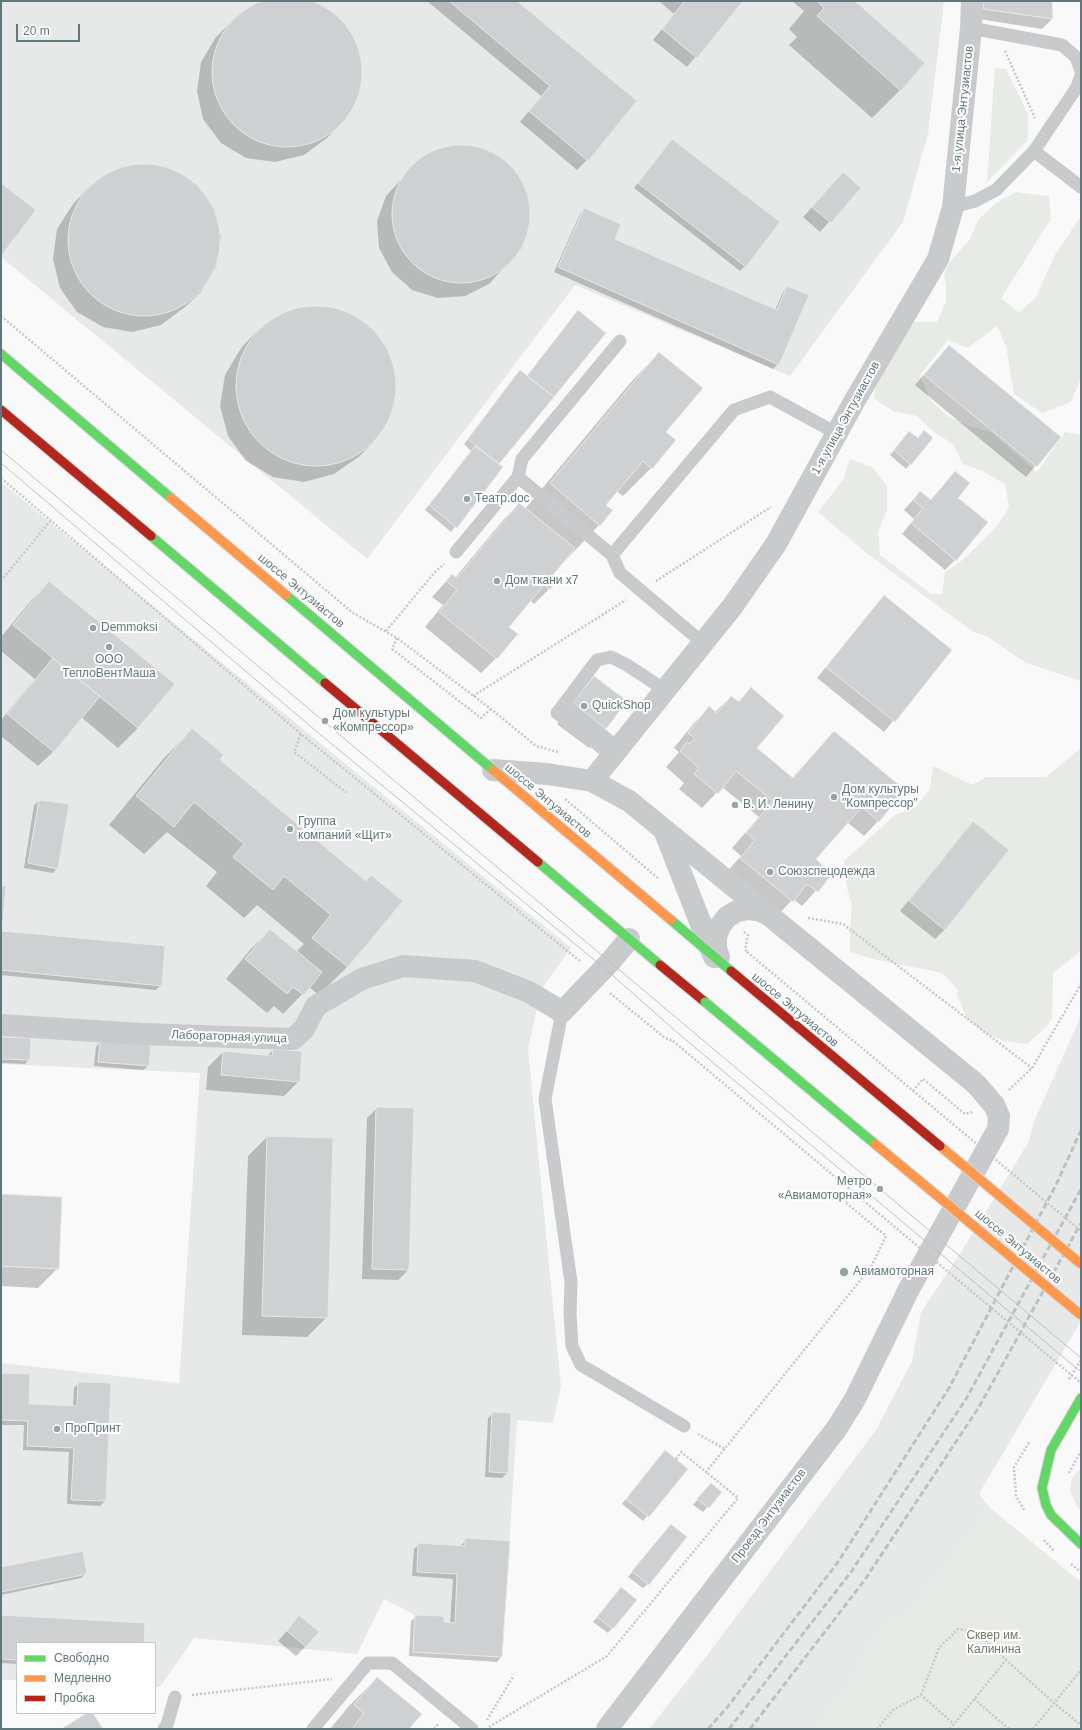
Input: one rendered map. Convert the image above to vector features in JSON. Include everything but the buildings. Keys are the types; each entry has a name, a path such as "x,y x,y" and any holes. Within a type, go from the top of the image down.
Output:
{"main road":[{"name":"шоссе Энтузиастов","path":"1,354 724,966 1081,1264"},
{"name":"шоссе Энтузиастов","path":"1,410 628,939 1081,1315"},
{"path":"1081,1398 1051,1450 1042,1488 1051,1515 1081,1544"}],"street":[{"name":"1-я улица Энтузиастов","path":"592,781 732,607 776,544 836,434 938,258 953,207 971,28 972,1"},
{"path":"494,770 547,774 592,781 629,801 976,1084 984,1108"},
{"path":"663,829 724,966"},
{"path":"724,966 716,949 716,937 720,926 728,917 737,911 755,910 771,917"},
{"path":"562,1012 596,974 610,962 628,939"},
{"name":"Лабораторная улица","path":"1,1024 141,1034 292,1039 304,1029 316,1006 362,979 403,966 475,971 529,992 562,1012"},
{"name":"Проезд Энтузиастов","path":"607,1729 837,1428 858,1393 909,1289 998,1129 999,1116 984,1108"}],"lane":[{"path":"971,28 998,34 1062,44 1076,57 1081,71"},
{"path":"953,207 975,201 996,190 1034,151 1076,87 1081,75"},
{"path":"1034,151 1081,187"},
{"path":"456,552 518,477 522,459 620,341"},
{"path":"612,555 734,410 770,397 836,434"},
{"path":"518,477 612,555 620,573 703,643"},
{"path":"615,752 564,704 597,660 610,657 627,665 665,690"},
{"path":"562,1012 545,1099 571,1282 570,1314 572,1346 581,1364 684,1426"},
{"path":"313,1729 368,1663 392,1663 472,1729"},
{"path":"164,1729 167,1725 175,1697"}],"path":[{"path":"998,34 1043,137"},
{"path":"1,316 353,613 397,638 491,709 536,746 564,753"},
{"path":"1,478 301,734 596,974 607,991 665,1038 673,1041 1081,1383"},
{"path":"1,581 51,520"},
{"path":"386,631 435,572 456,552"},
{"path":"397,638 392,649 481,718 491,709"},
{"path":"301,734 294,752 347,793"},
{"path":"559,794 659,879 663,880"},
{"path":"806,918 843,924 1032,1068"},
{"path":"743,930 748,935 745,949 747,952 1081,1231"},
{"path":"913,1091 923,1079 965,1114 984,1108 1032,1068 1081,984"},
{"path":"706,1472 871,1267 886,1236 845,1202 853,1192"},
{"path":"684,1426 725,1448"},
{"path":"1068,1477 1081,1451"},
{"path":"486,1729 607,1656 738,1498 681,1452 676,1459"},
{"path":"877,1729 893,1710 921,1694 939,1648 958,1629 977,1632 1054,1703 1081,1725"},
{"path":"950,1729 1006,1660"},
{"path":"1033,1729 1081,1670"},
{"path":"485,1722 514,1675"},
{"path":"175,1697 356,1677"},
{"path":"921,1694 954,1724"},
{"path":"974,1699 1009,1729"}],"shaded area":[{"path":"1,1 944,1 928,134 903,222 790,376 575,285 367,559 1,257"},
{"path":"1,482 571,948 541,990 528,1049 561,1387 553,1423 517,1420 502,1657 413,1652 415,1615 384,1599 357,1654 194,1638 160,1687 156,1687 156,1642 16,1642 16,1680 1,1680 1,1363 179,1383 200,1073 1,1064"},
{"path":"1081,1016 1081,1321 979,1494 990,1508 817,1729 649,1729 705,1658 876,1430 912,1361 921,1312 963,1249 1028,1143 1035,1119"}],"green space":[{"path":"995,68 1006,69 1028,114 1028,140 987,182"},
{"path":"1016,192 1049,196 1051,219 1001,298 1019,313 1036,297 1055,255 1081,216 1081,378 1071,402 1042,413 1014,394 1006,346 997,326 968,348 948,340 920,375 930,400 948,416 969,426 991,432 1037,472 1065,432 1081,435 1081,681 1024,662 988,637 972,631 869,555 818,512 843,480 850,459 872,467 887,486 887,510 878,532 880,555 931,594 942,594 945,572 964,559 997,526 1009,507 1005,484 984,472 963,464 953,444 934,432 917,416 893,411 874,398 877,375 913,322 937,322 946,302 944,275 949,263 970,239 979,219 996,203"},
{"path":"1081,748 1081,951 1053,973 1052,1019 1045,1028 1027,1044 1004,1041 983,1032 966,1017 957,995 958,990 942,973 873,959 850,952 852,906 846,884 844,861 895,815 916,807 930,789 933,766 973,785 986,777 1046,777"},
{"path":"1081,1468 1081,1511 1070,1491 1072,1478"},
{"name":"Сквер им. Калинина","path":"990,1508 1081,1582 1081,1729 810,1729 844,1693 872,1639 888,1622 909,1610"}],"tram line":[{"path":"1,450 1081,1358"},
{"path":"1,463 316,731 603,967 679,1034 1081,1372"}],"railway":[{"path":"708,1729 729,1705 838,1562 949,1388 1057,1183 1081,1130"},
{"path":"729,1729 851,1572 966,1399 1081,1189"},
{"path":"750,1729 864,1581 979,1407 1081,1223"}],"traffic: fast":[{"path":"1,354 171,498"},
{"path":"151,536 325,683"},
{"path":"286,595 493,770"},
{"path":"538,862 660,965"},
{"path":"671,920 731,971"},
{"path":"705,1002 875,1144"},
{"path":"1081,1398 1051,1450 1042,1488 1046,1505 1051,1515 1081,1544"}],"traffic: slow":[{"path":"171,498 286,595"},
{"path":"493,770 671,920"},
{"path":"875,1144 1081,1315"},
{"path":"940,1146 1081,1264"}],"traffic: jam":[{"path":"1,410 151,536"},
{"path":"325,683 538,862"},
{"path":"660,965 705,1002"},
{"path":"731,971 940,1146"}],"place":[{"name":"Театр.doc","path":"467,499"},
{"name":"Дом ткани x7","path":"497,581"},
{"name":"Demmoksi","path":"93,628"},
{"name":"ООО ТеплоВентМаша","path":"109,647"},
{"name":"QuickShop","path":"584,706"},
{"name":"Дом культуры «Компрессор»","path":"325,721"},
{"name":"Дом культуры \"Компрессор\"","path":"834,797"},
{"name":"В. И. Ленину","path":"735,805"},
{"name":"Группа компаний «Щит»","path":"290,829"},
{"name":"Союзспецодежда","path":"770,872"},
{"name":"Метро «Авиамоторная»","path":"880,1189"},
{"name":"Авиамоторная","path":"844,1272"},
{"name":"ПроПринт","path":"57,1429"}]}
